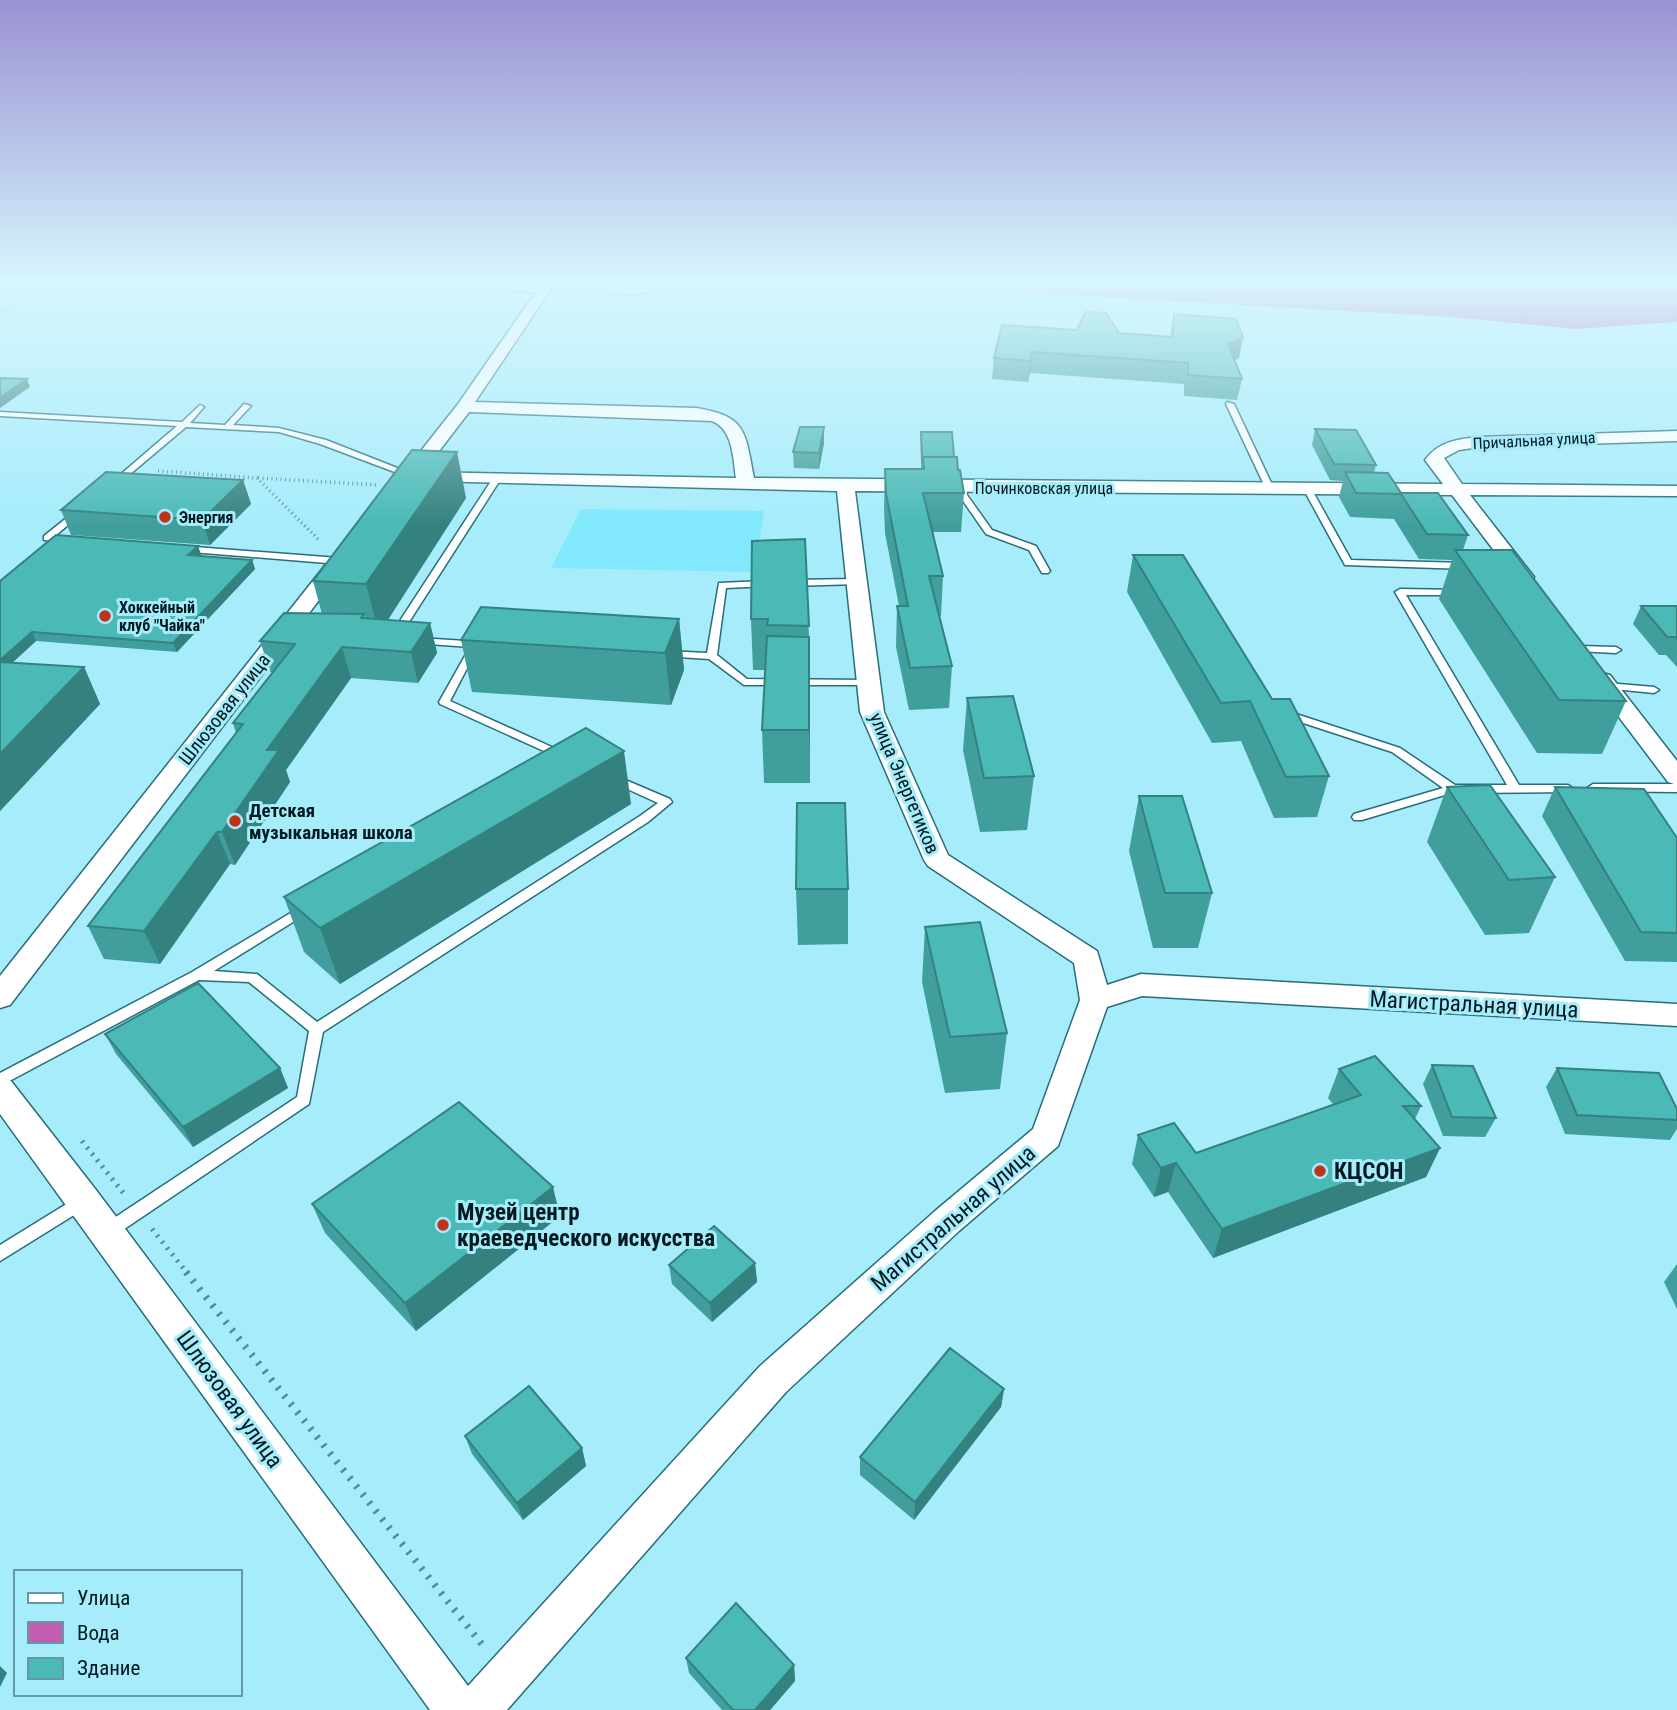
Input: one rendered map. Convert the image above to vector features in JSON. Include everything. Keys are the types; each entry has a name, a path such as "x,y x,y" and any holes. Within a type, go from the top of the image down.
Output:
{"street":[{"path":"402,486 464,407 492,366"},
{"path":"464,407 696,414 718,417 729,423 735,434 746,484"},
{"name":"Причальная улица","path":"1457,489 1434,460 1438,452 1455,444 1556,438 1677,436"},
{"name":"Починковская улица","path":"402,486 498,477 845,486 1677,491"},
{"name":"улица Энергетиков","path":"845,486 872,712 937,860 1087,958 1095,1000"},
{"path":"1457,489 1510,567 1536,592"},
{"name":"Шлюзовая улица","path":"0,997 289,634 344,556"},
{"path":"1565,630 1677,777"},
{"name":"Магистральная улица","path":"477,1710 773,1379 947,1221 1046,1137 1095,1000 1141,985 1677,1015"},
{"name":"Шлюзовая улица","path":"0,1090 84,1200 123,1221 458,1710"}],"lane":[{"path":"1230,404 1270,489"},
{"path":"227,427 247,406"},
{"path":"112,486 185,424 200,407"},
{"path":"0,414 279,430 323,442 402,486"},
{"path":"489,645 393,640 498,477"},
{"path":"963,487 963,495 989,532 1032,548 1045,572"},
{"path":"1308,490 1348,563 1478,566"},
{"path":"74,540 47,538 90,504"},
{"path":"172,548 344,556"},
{"path":"712,656 722,585 856,582"},
{"path":"1468,592 1400,592 1515,789"},
{"path":"475,644 444,702 564,756 546,760"},
{"path":"1579,649 1616,650"},
{"path":"656,653 712,656 744,682 869,683"},
{"path":"1607,686 1654,690"},
{"path":"1275,711 1396,750 1455,795"},
{"path":"123,1221 304,1100 316,1029 644,819 666,802 606,775"},
{"path":"1359,817 1455,795 1515,789 1677,788"},
{"path":"0,1080 197,975 313,904"},
{"path":"197,975 253,977 316,1029"},
{"path":"0,1254 84,1200"}],"path":[{"path":"134,469 402,486"},
{"path":"257,478 344,556"},
{"path":"73,1129 123,1221 507,1676"}],"shaded area":[{"path":"581,509 764,511 755,572 551,568"}],"building":[{"path":"1188,366 1237,366 1242,379 1188,375"},
{"path":"0,378 27,379 0,398"},
{"path":"800,427 824,427 819,453 793,452"},
{"path":"1315,429 1356,430 1376,465 1334,464"},
{"path":"921,432 952,432 954,457 923,457 922,461"},
{"path":"412,450 457,452 366,584 313,581"},
{"path":"923,457 957,457 964,493 923,493 943,576 929,576 952,666 910,668 897,606 908,606 886,494 885,469 924,469"},
{"path":"106,472 243,480 202,520 61,510"},
{"path":"1345,472 1388,473 1401,493 1438,493 1468,535 1427,534 1401,494 1356,493"},
{"name":"Хоккейный клуб \"Чайка\"","path":"56,535 198,546 188,555 252,560 173,643 32,632 0,660 0,581"},
{"path":"805,539 809,626 767,625 768,619 751,619 752,541"},
{"path":"1455,550 1512,550 1626,701 1559,700"},
{"path":"1133,555 1183,555 1272,699 1290,699 1329,776 1286,777 1250,701 1221,703"},
{"path":"1641,606 1677,606 1677,639 1667,637"},
{"path":"481,607 679,619 665,653 461,640"},
{"path":"284,613 364,614 361,618 430,623 411,652 342,647 267,750 279,750 222,832 217,832 144,931 88,926 243,724 233,723 295,644 260,641"},
{"path":"767,636 809,637 809,730 762,730"},
{"path":"0,662 84,667 0,754"},
{"path":"1013,696 1034,776 984,778 967,698"},
{"path":"586,728 624,751 320,928 284,897"},
{"path":"1490,785 1555,877 1509,880 1447,787"},
{"path":"1555,787 1644,789 1677,838 1677,933 1641,932"},
{"path":"1139,796 1182,796 1212,893 1165,893"},
{"path":"797,803 845,803 848,889 796,889"},
{"path":"980,922 1007,1033 950,1037 925,927"},
{"path":"198,983 280,1068 183,1127 105,1034"},
{"path":"1375,1056 1421,1106 1403,1106 1440,1148 1222,1229 1176,1163 1161,1168 1138,1135 1174,1123 1196,1153 1361,1095 1339,1069"},
{"path":"1432,1065 1473,1066 1496,1118 1452,1117"},
{"path":"1557,1068 1659,1073 1677,1109 1677,1120 1577,1115"},
{"name":"Музей центр краеведческого искусства","path":"459,1102 553,1187 405,1303 312,1204"},
{"path":"714,1226 755,1263 710,1303 669,1265"},
{"path":"950,1348 1004,1389 915,1502 860,1457"},
{"path":"529,1386 582,1448 517,1503 465,1436"},
{"path":"736,1603 794,1665 755,1710 733,1710 686,1658"}],"place":[{"name":"Энергия","path":"165,517"},
{"name":"Хоккейный клуб \"Чайка\"","path":"105,616"},
{"name":"Детская музыкальная школа","path":"235,821"},
{"name":"КЦСОН","path":"1320,1171"},
{"name":"Музей центр краеведческого искусства","path":"443,1225"}]}
